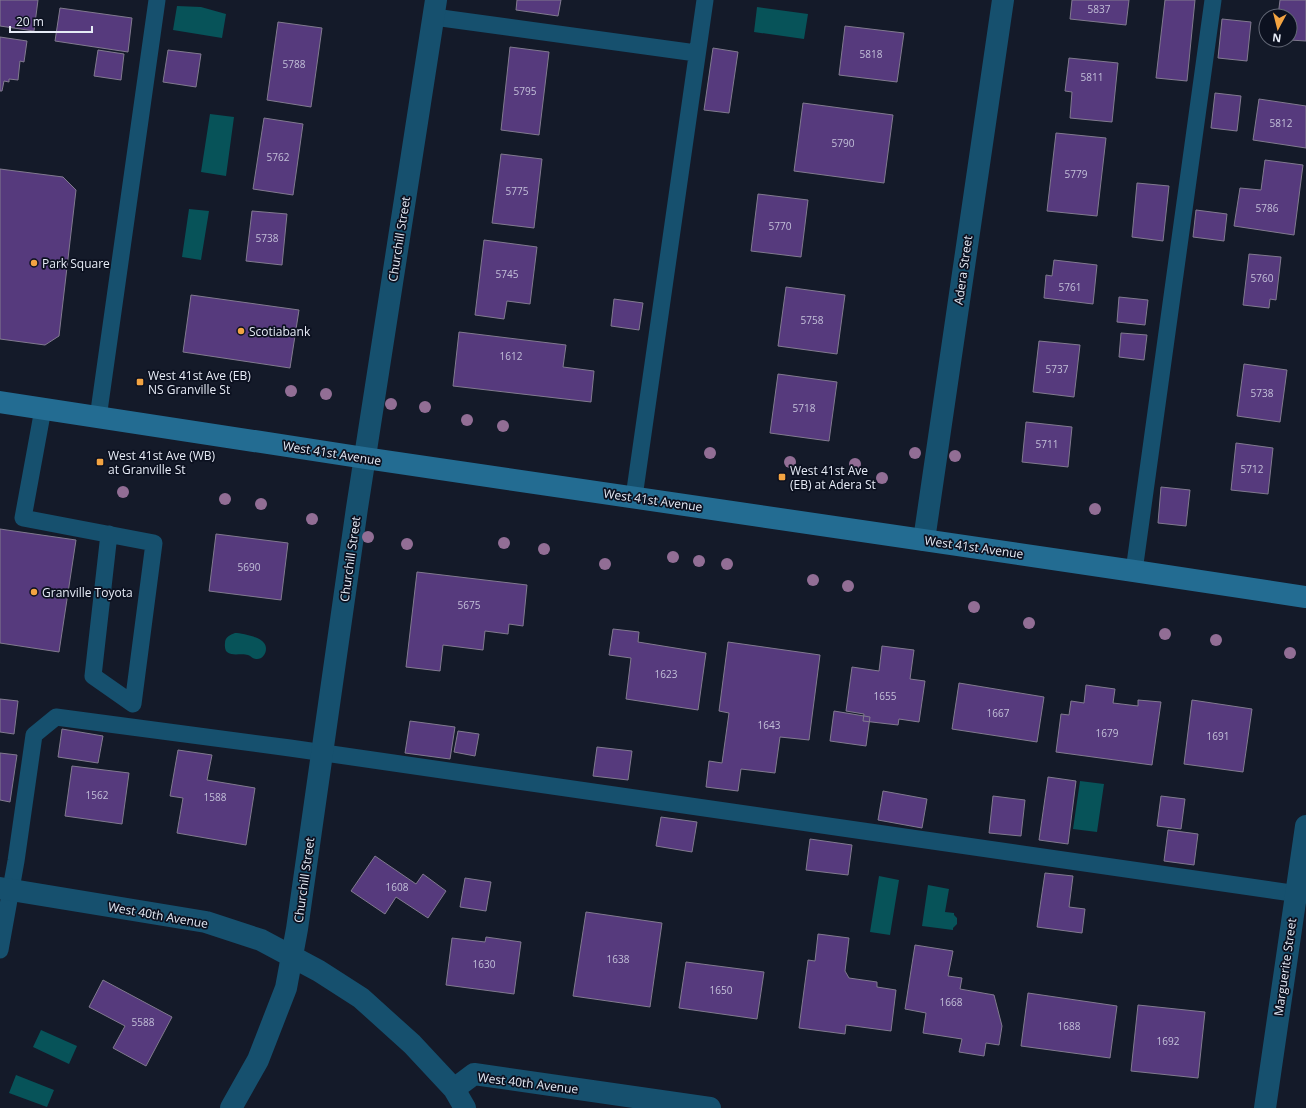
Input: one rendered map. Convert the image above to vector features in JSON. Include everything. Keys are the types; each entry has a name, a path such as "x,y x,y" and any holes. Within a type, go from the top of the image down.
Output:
{"main road":[{"name":"West 41st Avenue","path":"0,402 365,458 1306,597"}],"street":[{"name":"Adera Street","path":"924,540 1003,0"},
{"name":"Churchill Street","path":"230,1108 258,1060 286,988 292,956 365,458 435,9"},
{"name":"Marguerite Street","path":"1264,1108 1301,894 1306,826"},
{"name":"West 40th Avenue","path":"5,888 206,922 261,940 319,971 361,998 412,1044 454,1089 474,1074 710,1108"},
{"path":"454,1089 464,1108"}],"lane":[{"path":"98,418 157,0"},
{"path":"634,497 696,53 705,0"},
{"path":"1134,571 1214,0"},
{"path":"435,9 696,53"},
{"path":"43,409 23,518 108,534 154,543 133,704 94,676 108,534"},
{"path":"0,950 5,888 16,861 34,735 56,717 322,753 1301,894"}],"shaded area":[{"path":"177,6 201,7 226,14 222,38 173,30"},
{"path":"757,7 808,14 804,39 754,32"},
{"path":"210,114 234,117 226,176 201,172"},
{"path":"189,209 209,211 201,260 182,257"},
{"path":"235,633 251,636 262,641 266,648 265,654 259,659 254,659 245,654 233,654 227,652 225,648 226,639"},
{"path":"1080,781 1104,784 1097,832 1073,829"},
{"path":"879,876 899,880 890,935 870,932"},
{"path":"928,885 949,889 945,912 954,913 957,918 957,924 953,930 922,926"},
{"path":"41,1030 77,1046 69,1064 33,1047"},
{"path":"16,1075 54,1090 47,1107 9,1093"}],"building":[{"path":"0,0 38,0 34,31 0,26"},
{"path":"517,0 561,0 558,16 516,10"},
{"path":"1072,0 1129,0 1126,25 1070,19"},
{"path":"1165,0 1195,0 1187,81 1156,78"},
{"path":"1280,0 1306,0 1306,41 1298,40 1298,8 1279,8"},
{"path":"60,8 132,18 128,52 55,41"},
{"path":"1222,19 1251,22 1247,61 1218,58"},
{"path":"278,22 322,28 311,107 267,100"},
{"path":"845,26 904,33 897,82 839,75"},
{"path":"0,37 27,41 24,62 20,61 18,80 9,79 9,82 4,81 2,91 0,91"},
{"path":"510,47 549,52 539,135 501,130"},
{"path":"713,48 738,52 729,113 704,110"},
{"path":"98,50 124,54 121,80 94,76"},
{"path":"168,50 201,54 196,87 163,82"},
{"path":"1069,58 1118,63 1112,122 1070,118 1072,92 1065,91"},
{"path":"1215,93 1241,96 1237,131 1211,128"},
{"path":"1259,99 1306,106 1306,148 1253,140"},
{"path":"803,103 893,115 884,183 794,171"},
{"path":"264,118 303,124 293,195 253,189"},
{"path":"1056,133 1106,138 1097,216 1047,211"},
{"path":"501,154 542,159 534,228 492,223"},
{"path":"1265,160 1303,165 1294,235 1234,226 1240,188 1261,190"},
{"name":"Park Square","path":"0,169 63,177 76,190 59,336 45,345 0,339"},
{"path":"1137,183 1169,186 1163,241 1132,237"},
{"path":"758,194 808,200 801,257 751,251"},
{"path":"1196,210 1227,214 1224,241 1193,237"},
{"path":"252,211 287,214 282,265 246,261"},
{"path":"484,240 537,247 530,304 507,301 504,319 475,315"},
{"path":"1249,254 1281,257 1276,300 1270,299 1269,308 1243,305"},
{"path":"1054,260 1097,265 1093,304 1044,298 1046,275 1052,276"},
{"path":"786,287 845,295 837,354 778,346"},
{"name":"Scotiabank","path":"191,295 299,310 290,368 183,352"},
{"path":"1119,297 1148,300 1145,325 1117,322"},
{"path":"614,299 643,303 639,330 611,326"},
{"path":"459,332 566,345 563,367 594,371 591,402 453,386"},
{"path":"1121,333 1147,335 1144,360 1119,357"},
{"path":"1039,341 1080,345 1074,397 1033,392"},
{"path":"1244,364 1287,370 1280,422 1237,416"},
{"path":"778,374 837,382 829,441 770,433"},
{"path":"1026,422 1072,427 1068,467 1022,462"},
{"path":"1236,443 1273,448 1268,494 1231,490"},
{"path":"1161,487 1190,490 1186,526 1158,523"},
{"name":"Granville Toyota","path":"0,529 76,540 59,652 0,643"},
{"path":"216,534 288,543 281,600 209,591"},
{"path":"417,572 527,585 523,626 509,624 508,634 485,631 483,650 443,645 440,671 406,667"},
{"path":"613,629 639,632 638,642 706,653 698,710 626,699 631,658 609,655"},
{"path":"728,642 820,655 809,740 780,737 775,773 741,769 738,791 706,787 709,761 722,763 729,713 719,711"},
{"path":"882,646 914,650 910,679 925,681 919,722 899,719 898,725 863,721 864,714 846,711 852,667 879,671"},
{"path":"959,683 1044,697 1037,742 952,729"},
{"path":"1086,685 1115,689 1113,703 1138,706 1138,700 1161,702 1152,765 1056,752 1061,714 1069,715 1071,701 1084,703"},
{"path":"0,699 18,701 14,734 0,732"},
{"path":"1192,700 1252,709 1243,772 1184,764"},
{"path":"834,711 870,717 866,746 830,741"},
{"path":"410,721 455,727 450,759 405,753"},
{"path":"62,729 103,736 98,763 58,757"},
{"path":"458,731 479,734 475,756 454,752"},
{"path":"597,747 632,751 628,780 593,776"},
{"path":"178,750 212,755 207,780 255,788 246,845 177,833 183,798 170,796"},
{"path":"0,753 17,755 10,802 0,800"},
{"path":"72,766 129,773 122,824 65,816"},
{"path":"1048,777 1076,781 1068,844 1039,840"},
{"path":"883,791 927,799 922,828 878,820"},
{"path":"993,796 1025,800 1021,836 989,833"},
{"path":"1161,796 1185,799 1181,829 1157,826"},
{"path":"661,817 697,822 692,852 656,846"},
{"path":"1168,830 1198,834 1194,865 1164,861"},
{"path":"810,839 852,845 848,875 806,870"},
{"path":"375,856 416,884 423,874 446,891 428,918 396,897 385,914 351,891"},
{"path":"1045,873 1073,876 1069,907 1085,909 1082,933 1037,927"},
{"path":"465,878 491,882 486,911 460,907"},
{"path":"586,912 662,923 650,1007 573,996"},
{"path":"818,934 849,938 845,971 849,978 877,982 877,987 896,990 891,1031 846,1025 845,1034 799,1028 808,960 815,961"},
{"path":"486,937 521,942 514,994 446,985 452,938 485,942"},
{"path":"915,945 953,951 948,976 962,978 960,989 994,995 1002,1026 999,1045 986,1043 984,1056 959,1052 962,1039 923,1033 926,1013 905,1009"},
{"path":"686,962 764,972 757,1019 679,1008"},
{"path":"103,980 172,1017 146,1066 113,1048 125,1026 89,1007"},
{"path":"1028,993 1117,1006 1110,1058 1021,1046"},
{"path":"1138,1005 1205,1012 1198,1078 1131,1071"}],"place":[{"name":"Park Square","path":"34,263"},
{"name":"Scotiabank","path":"241,331"},
{"name":"West 41st Ave (EB) NS Granville St","path":"140,382"},
{"name":"West 41st Ave (WB) at Granville St","path":"100,462"},
{"name":"West 41st Ave (EB) at Adera St","path":"782,477"},
{"name":"Granville Toyota","path":"34,592"}]}
